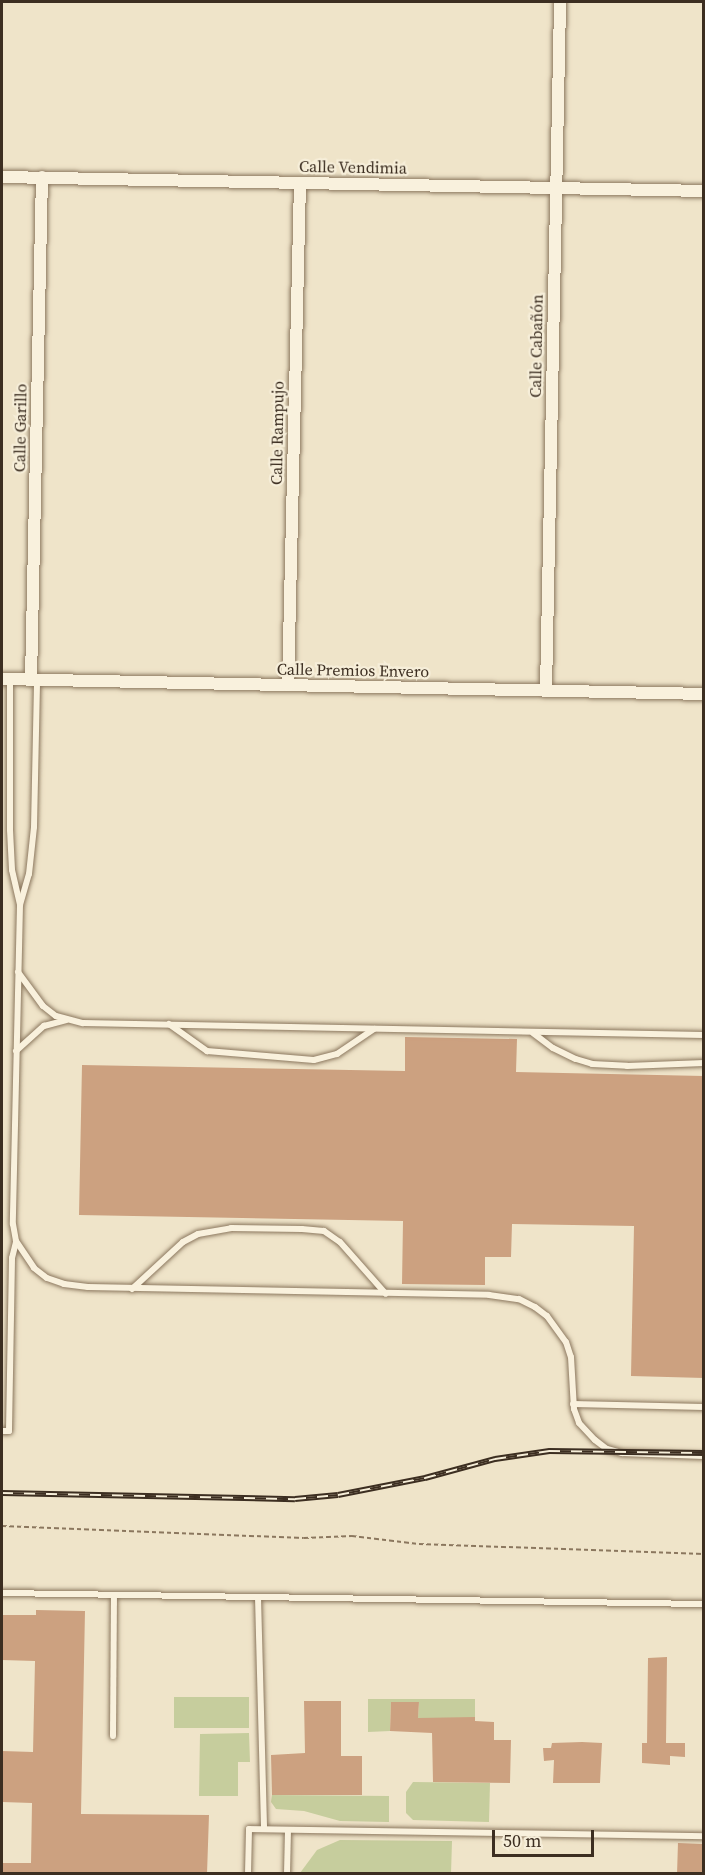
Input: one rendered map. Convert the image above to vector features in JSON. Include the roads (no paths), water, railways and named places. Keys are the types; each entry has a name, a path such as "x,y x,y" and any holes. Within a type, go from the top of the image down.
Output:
{"street":[{"name":"Calle Cabañón","path":"546,690 560,2"},
{"name":"Calle Vendimia","path":"2,177 704,191"},
{"name":"Calle Garillo","path":"34,680 42,177"},
{"name":"Calle Rampujo","path":"288,685 300,183"},
{"name":"Calle Premios Envero","path":"6,679 704,694"}],"lane":[{"path":"6,679 9,830 12,870 20,905"},
{"path":"34,680 34,827 29,874 20,905 16,1051 13,1224 16,1241 22,1254 47,1278 64,1284 88,1287 489,1295 519,1299 536,1307 547,1316 566,1342 571,1357 573,1404 579,1423 595,1440 607,1449 622,1453 704,1456"},
{"path":"18,972 43,1006 66,1020"},
{"path":"16,1051 44,1026 66,1020 704,1035"},
{"path":"169,1024 207,1052 314,1060 338,1054 375,1028"},
{"path":"532,1032 553,1048 592,1064 627,1066 704,1064"},
{"path":"132,1288 183,1242 198,1234 231,1228 302,1229 324,1231 340,1242 386,1293"},
{"path":"2,1431 9,1431 12,1258 16,1241"},
{"path":"2,1306 11,1306"},
{"path":"573,1404 704,1407"},
{"path":"2,1593 704,1604"},
{"path":"113,1736 114,1595"},
{"path":"258,1597 264,1829"},
{"path":"248,1874 249,1829 704,1836"},
{"path":"287,1874 288,1830"}],"railway":[{"path":"2,1493 295,1499 338,1495 425,1478 495,1459 549,1451 704,1453"}]}
